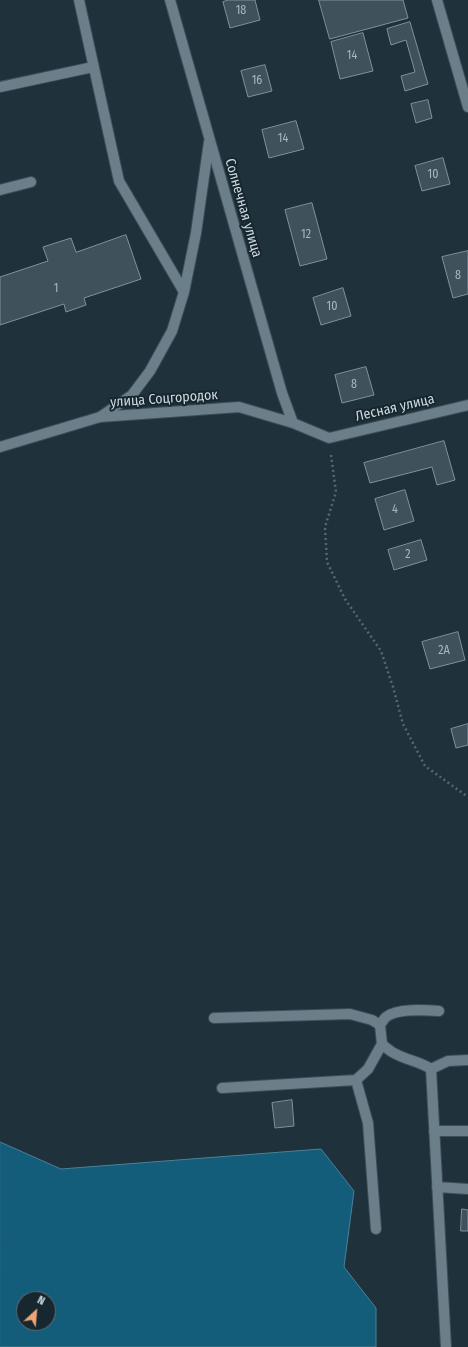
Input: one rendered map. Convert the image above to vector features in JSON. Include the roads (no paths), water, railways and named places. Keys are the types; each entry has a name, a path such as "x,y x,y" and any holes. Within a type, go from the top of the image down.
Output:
{"street":[{"path":"79,0 119,181 184,292"},
{"name":"Солнечная улица","path":"170,0 209,142 282,393 293,423"},
{"path":"437,0 468,107"},
{"path":"0,87 93,67"},
{"path":"100,417 132,395 150,371 172,331 184,292 196,233 209,142"},
{"path":"0,190 31,182"},
{"name":"Лесная улица","path":"329,438 468,405"},
{"name":"улица Соцгородок","path":"0,447 100,417 239,407 293,423 329,438"},
{"path":"222,1088 356,1080 368,1069 382,1044 380,1025 386,1017 398,1012 411,1010 439,1010"},
{"path":"214,1018 350,1014 372,1020 380,1025"},
{"path":"382,1044 392,1052 423,1064 431,1069"},
{"path":"431,1069 448,1061 468,1060"},
{"path":"431,1069 446,1347"},
{"path":"356,1080 368,1123 376,1229"},
{"path":"434,1131 468,1131"},
{"path":"437,1187 468,1189"}],"water":[{"path":"0,1142 61,1169 321,1149 354,1191 344,1267 376,1308 376,1347 0,1347"}]}
